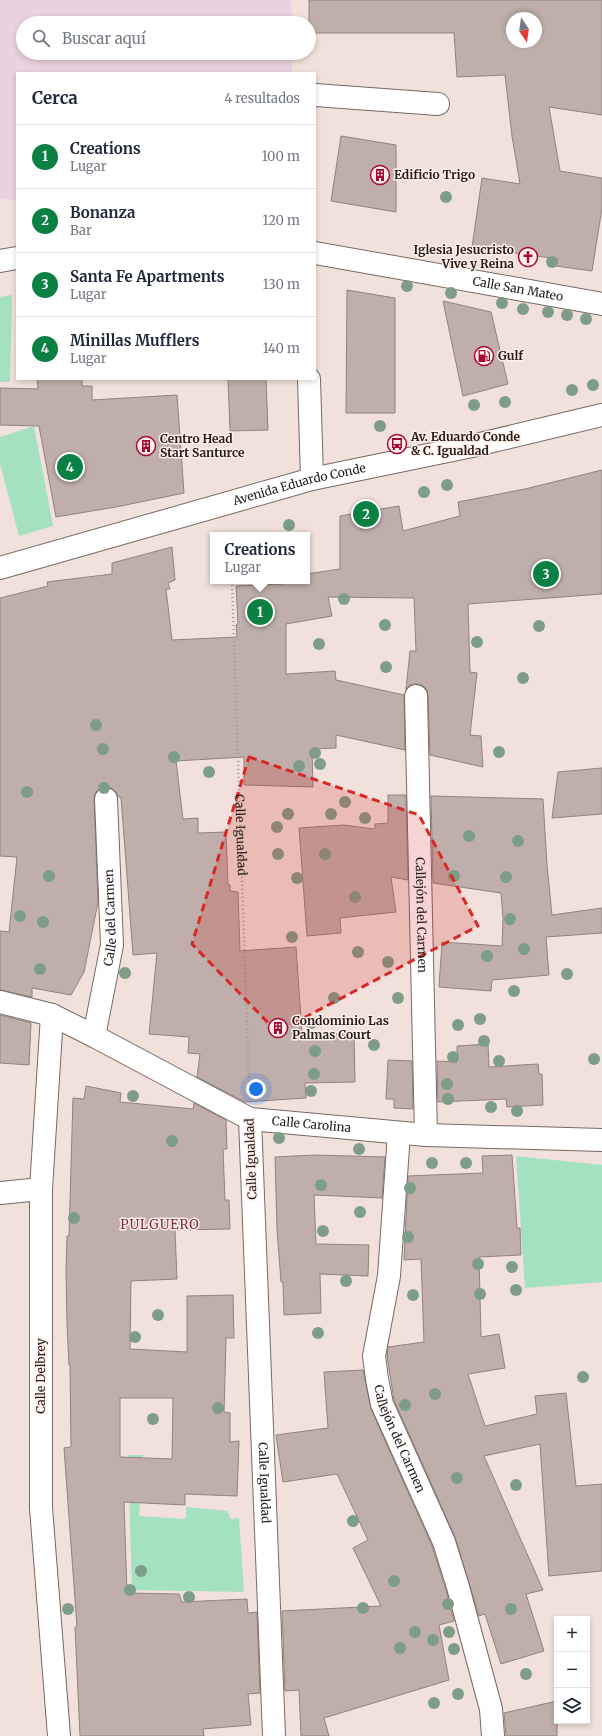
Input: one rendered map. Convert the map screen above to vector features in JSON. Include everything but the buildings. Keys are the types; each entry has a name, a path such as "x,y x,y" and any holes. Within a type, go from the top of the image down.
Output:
{"street":[{"path":"316,95 438,104"},
{"name":"Calle San Mateo","path":"316,253 602,304"},
{"path":"0,261 16,258"},
{"path":"309,380 312,480"},
{"name":"Avenida Eduardo Conde","path":"0,568 312,480 472,446 602,414"},
{"name":"Callejón del Carmen","path":"416,696 426,1135"},
{"name":"Calle del Carmen","path":"94,1036 112,945 106,799"},
{"name":"Calle Carolina","path":"0,1002 52,1016 94,1036 250,1119 426,1135 602,1140"},
{"name":"Calle Delbrey","path":"52,1016 41,1189 41,1508 59,1736"},
{"name":"Calle Igualdad","path":"250,1119 274,1736"},
{"name":"Callejón del Carmen","path":"399,1132 389,1276 374,1356 377,1379 382,1404 444,1542 458,1587 489,1702 493,1736"},
{"path":"0,1193 41,1189"}],"path":[{"name":"Calle Igualdad","path":"232,584 248,1023 250,1119"}],"highlighted area":[{"path":"249,757 419,815 478,926 277,1032 192,944"}],"shaded area":[{"path":"0,0 291,0 292,16 16,16 16,60 292,60 292,72 16,72 16,200 0,199"}],"green space":[{"path":"12,295 10,382 0,382 0,297"},
{"path":"34,426 53,526 19,536 0,464 0,437"},
{"path":"516,1156 602,1165 602,1282 525,1288"},
{"path":"128,1455 143,1455 139,1516 186,1519 186,1507 228,1511 230,1519 239,1518 244,1592 132,1590"}],"place":[{"name":"Edificio Trigo","path":"380,175"},
{"name":"Iglesia Jesucristo Vive y Reina","path":"528,257"},
{"name":"Gulf","path":"484,356"},
{"name":"Av. Eduardo Conde & C. Igualdad","path":"397,444"},
{"name":"Centro Head Start Santurce","path":"146,446"},
{"name":"Minillas Mufflers","path":"70,467"},
{"name":"Bonanza","path":"366,514"},
{"name":"Santa Fe Apartments","path":"546,574"},
{"name":"Creations","path":"260,612"},
{"name":"Condominio Las Palmas Court","path":"278,1028"}],"district":[{"name":"PULGUERO","path":"160,1224"}]}
